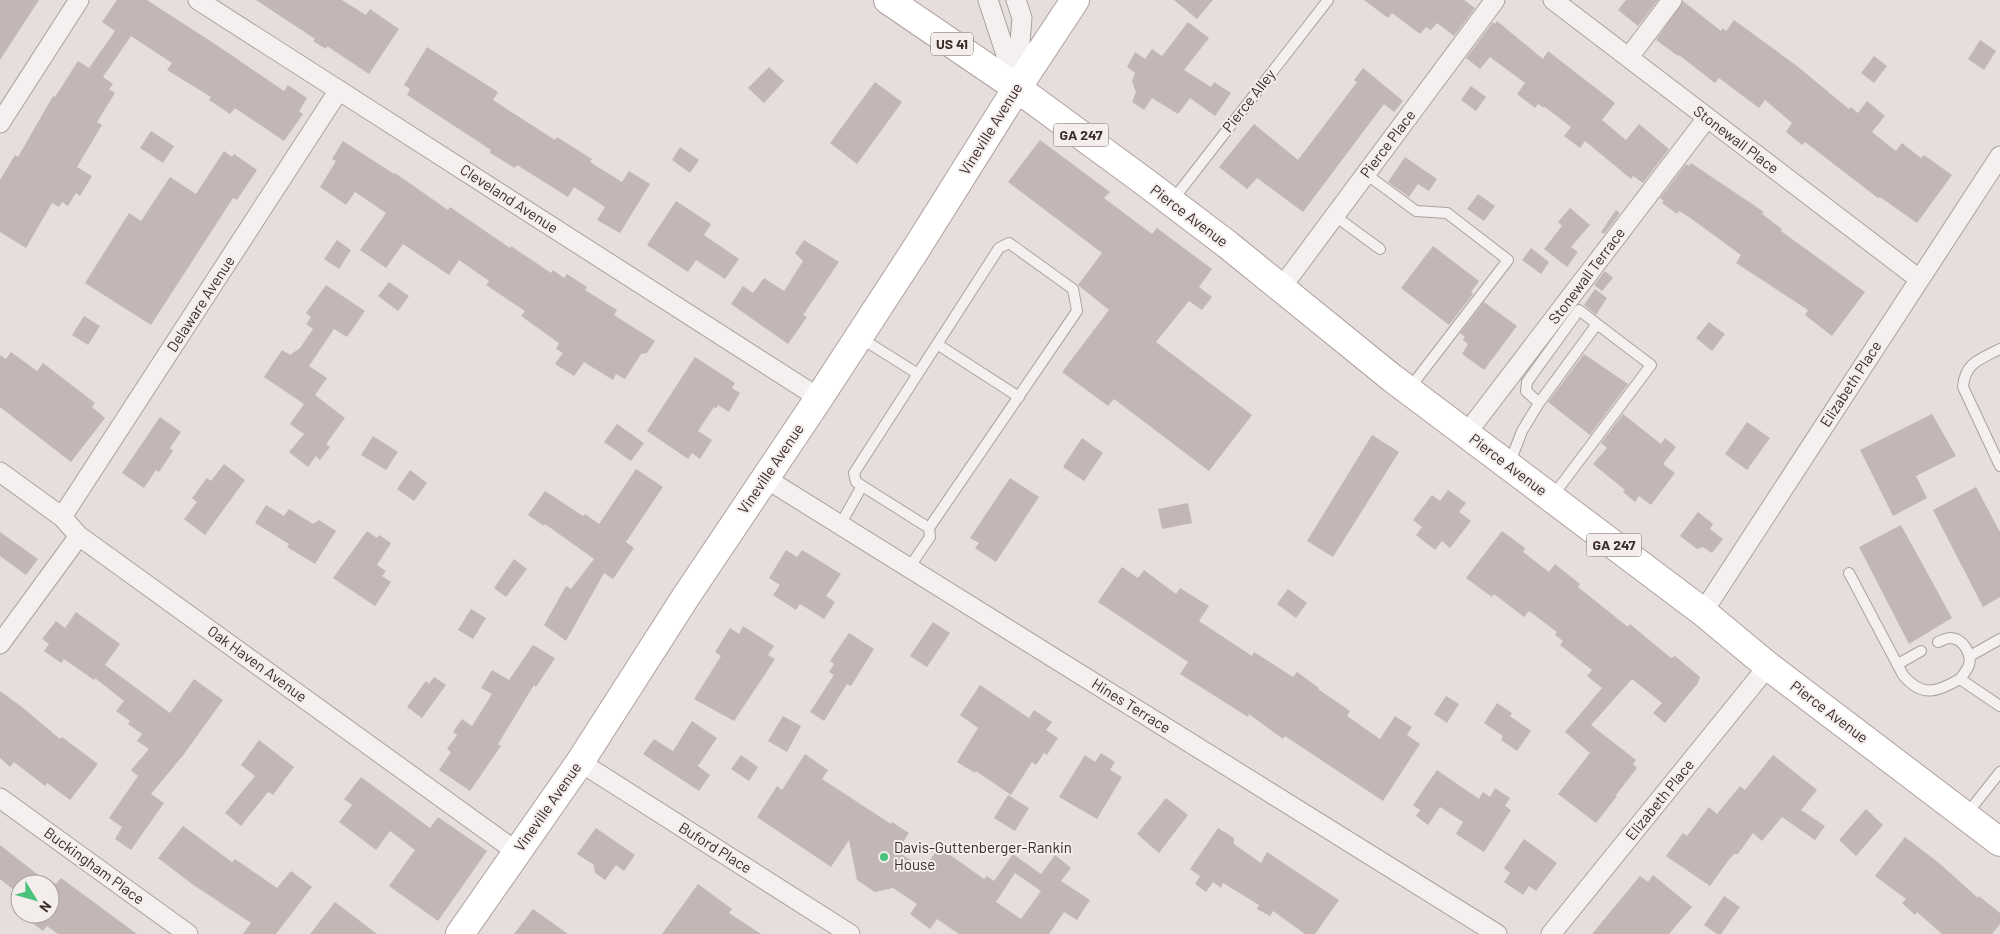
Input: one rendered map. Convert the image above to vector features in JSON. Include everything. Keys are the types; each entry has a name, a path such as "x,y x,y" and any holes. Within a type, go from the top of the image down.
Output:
{"main road":[{"name":"US 41","path":"888,0 1016,88"},
{"name":"Vineville Avenue","path":"460,934 580,762 819,398 1016,88 1075,0"},
{"name":"Pierce Avenue","path":"1016,88 1171,202 1408,390 1703,612 1768,666 2000,842"}],"street":[{"path":"0,123 79,0"},
{"name":"Cleveland Avenue","path":"198,0 819,398"},
{"path":"988,0 1016,88"},
{"path":"1016,0 1022,18 1016,88"},
{"name":"Pierce Place","path":"1281,288 1495,0"},
{"name":"Stonewall Place","path":"1553,0 1919,280"},
{"path":"1629,57 1672,0"},
{"name":"Delaware Avenue","path":"62,517 339,90"},
{"name":"Stonewall Terrace","path":"1466,434 1707,118"},
{"name":"Elizabeth Place","path":"1703,612 2000,156"},
{"name":"Oak Haven Avenue","path":"0,472 62,517 79,536 517,852"},
{"name":"Hines Terrace","path":"765,478 1497,934"},
{"path":"0,644 79,536"},
{"name":"Elizabeth Place","path":"1551,934 1768,666"},
{"name":"Buford Place","path":"580,762 850,934"},
{"name":"Buckingham Place","path":"0,798 188,934"}],"lane":[{"name":"Pierce Alley","path":"1171,202 1328,0"},
{"path":"1366,174 1416,211 1447,214 1508,260 1408,390"},
{"path":"1335,216 1380,249"},
{"path":"909,568 930,537 929,528 1077,311 1073,288 1009,243 999,248 854,473 856,482 929,528"},
{"path":"1539,403 1526,390 1527,382 1579,310 1652,365 1552,498"},
{"path":"1509,466 1522,431 1539,403 1597,324"},
{"path":"859,336 918,374"},
{"path":"937,344 1019,397"},
{"path":"2000,349 1977,361 1969,368 1964,378 1963,387 2000,466"},
{"path":"840,525 862,486"},
{"path":"1849,573 1898,664 1911,684 1922,690 1933,692 1960,679 1969,666 1970,656 1966,648 1958,640 1950,638 1938,642"},
{"path":"1970,656 2000,639"},
{"path":"1898,664 1921,652"},
{"path":"1960,679 2000,706"},
{"path":"1965,816 2000,772"}],"building":[{"path":"0,0 39,0 0,60"},
{"path":"117,0 147,0 284,91 288,85 307,98 299,111 303,114 284,141 235,108 230,114 209,100 211,97 167,70 172,63 131,36 103,77 113,84 109,89 115,93 97,122 102,125 77,167 92,176 80,196 76,193 68,206 62,202 59,207 52,203 26,248 0,232 0,180 15,155 18,157 53,96 55,97 78,61 89,68 115,31 102,22"},
{"path":"256,0 342,0 366,15 370,9 399,29 369,74 327,46 326,49 313,41 315,39"},
{"path":"1174,0 1213,0 1197,19"},
{"path":"1364,0 1464,0 1475,8 1454,36 1437,23 1431,30 1426,27 1420,34 1392,13 1388,18"},
{"path":"1626,0 1658,0 1638,26 1618,10"},
{"path":"1683,1 1721,31 1723,28 1726,31 1734,20 1797,66 1849,109 1851,107 1858,113 1867,101 1885,116 1872,132 1896,151 1902,143 1921,158 1924,155 1952,175 1917,223 1880,197 1878,198 1805,142 1802,145 1786,132 1792,123 1765,100 1759,108 1719,78 1715,83 1656,40"},
{"path":"1497,21 1543,59 1548,51 1615,103 1602,120 1626,140 1639,124 1669,149 1643,183 1633,176 1631,179 1585,141 1580,148 1564,136 1571,127 1545,107 1538,104 1535,108 1517,94 1525,83 1490,57 1480,69 1466,58 1493,22 1495,24"},
{"path":"1188,22 1209,38 1184,70 1211,87 1214,82 1231,93 1215,116 1190,98 1178,114 1152,98 1144,110 1132,102 1136,92 1132,81 1135,73 1127,67 1135,52 1145,59 1152,49 1162,56"},
{"path":"1980,40 1996,51 1984,70 1968,59"},
{"path":"427,47 498,92 493,100 555,140 557,137 592,159 590,162 622,182 629,171 650,184 620,233 597,220 605,207 574,187 568,197 517,165 515,168 490,153 491,150 407,95 410,89 404,85"},
{"path":"1874,56 1887,66 1874,83 1861,73"},
{"path":"769,67 784,81 764,103 748,88"},
{"path":"1363,68 1403,101 1394,112 1384,104 1303,212 1257,178 1247,189 1219,167 1254,124 1298,160 1357,82 1354,80"},
{"path":"875,82 902,102 857,164 830,143"},
{"path":"1471,86 1486,97 1476,111 1461,100"},
{"path":"151,131 174,146 163,163 140,148"},
{"path":"1040,140 1110,192 1104,198 1152,234 1157,228 1212,269 1199,287 1212,297 1202,310 1189,301 1156,342 1252,415 1209,471 1114,399 1108,406 1062,372 1109,310 1078,285 1102,253 1008,182"},
{"path":"343,141 395,173 448,210 450,207 510,248 511,246 551,273 553,270 564,278 567,274 587,287 585,290 617,310 614,315 655,341 647,353 641,354 625,379 616,374 613,380 584,362 574,376 555,364 563,353 556,349 559,343 521,316 525,311 486,285 489,281 459,260 449,275 403,244 386,268 360,250 386,213 355,192 346,205 320,187 336,161 332,159"},
{"path":"680,147 699,160 690,173 672,160"},
{"path":"224,151 232,157 234,154 257,170 237,200 233,198 151,325 85,283 129,213 141,221 170,177 196,194"},
{"path":"1405,157 1437,179 1429,191 1418,184 1409,197 1388,182"},
{"path":"1691,163 1764,212 1762,214 1782,229 1781,231 1865,292 1832,336 1805,315 1808,310 1736,263 1741,255 1689,217 1679,211 1677,214 1662,203 1664,201 1660,198 1686,164 1689,166"},
{"path":"1478,194 1495,206 1484,221 1467,209"},
{"path":"676,201 711,224 704,235 739,259 725,279 696,260 688,272 647,245"},
{"path":"1570,208 1590,225 1571,247 1578,252 1567,267 1544,249 1562,226 1558,222"},
{"path":"1616,210 1620,213 1604,234 1601,232"},
{"path":"337,240 351,250 339,269 324,259"},
{"path":"804,240 839,262 803,315 807,317 788,344 731,304 743,286 753,293 764,278 784,291 803,261 795,253"},
{"path":"1433,246 1479,281 1471,292 1473,294 1449,325 1401,288"},
{"path":"1531,248 1549,262 1541,274 1522,260"},
{"path":"1605,271 1613,278 1602,291 1594,285"},
{"path":"389,282 409,296 398,311 378,296"},
{"path":"326,285 365,311 347,337 334,329 309,366 327,378 315,395 345,418 326,444 330,447 320,460 316,456 308,467 289,452 304,434 290,424 304,404 264,377 282,350 290,355 300,348 313,329 306,324 311,317 306,313"},
{"path":"1595,289 1607,298 1596,315 1584,305"},
{"path":"1484,302 1517,326 1484,370 1462,354 1468,344 1463,340 1465,337 1460,333"},
{"path":"84,316 100,326 88,345 72,335"},
{"path":"1709,322 1725,334 1712,351 1696,338"},
{"path":"11,352 37,371 43,363 95,403 92,407 105,418 71,462 0,407 0,355 6,359"},
{"path":"1584,354 1628,384 1590,435 1548,402"},
{"path":"695,357 735,383 732,388 740,393 729,412 718,405 717,408 714,407 698,431 712,440 700,459 692,453 688,459 647,431"},
{"path":"1623,414 1661,444 1665,438 1676,447 1663,464 1675,473 1651,505 1639,496 1635,502 1623,492 1625,490 1593,464 1607,448 1601,443"},
{"path":"1932,414 1956,456 1916,476 1927,498 1893,516 1860,450"},
{"path":"160,417 181,432 170,448 173,451 159,472 156,470 144,488 122,473"},
{"path":"1747,422 1770,438 1747,470 1725,454"},
{"path":"617,424 644,443 631,461 604,442"},
{"path":"1372,435 1399,452 1333,557 1307,541"},
{"path":"373,436 398,452 386,470 361,455"},
{"path":"1082,438 1103,453 1084,481 1063,467"},
{"path":"224,464 245,480 205,535 184,519 197,502 192,498 207,478 211,481"},
{"path":"636,469 663,487 626,542 634,548 613,579 604,573 566,641 544,625 566,586 571,589 594,559 545,524 544,526 528,515 545,491 583,516 585,514 599,524"},
{"path":"410,470 427,483 414,501 397,489"},
{"path":"1010,478 1039,497 996,562 975,548 979,543 970,538"},
{"path":"1976,487 2000,532 2000,597 1983,607 1933,510"},
{"path":"1448,490 1466,503 1459,512 1471,521 1450,548 1442,541 1435,550 1416,535 1422,527 1413,520 1432,495 1440,501"},
{"path":"1188,503 1192,523 1162,529 1158,509"},
{"path":"266,505 284,516 289,509 313,524 319,520 336,531 315,564 287,547 289,544 255,523"},
{"path":"1698,512 1713,524 1710,529 1723,539 1712,553 1703,547 1697,549 1680,536"},
{"path":"1901,525 1952,618 1909,644 1859,547"},
{"path":"367,531 377,538 379,535 391,543 377,565 386,571 382,576 391,582 375,606 333,578"},
{"path":"1502,531 1525,548 1523,552 1549,572 1555,564 1580,584 1578,587 1628,627 1630,624 1671,658 1675,656 1700,677 1698,683 1665,723 1653,713 1662,703 1632,679 1591,725 1636,760 1633,764 1637,768 1596,823 1558,794 1590,753 1565,732 1602,688 1587,676 1592,670 1560,645 1563,641 1555,635 1557,632 1529,611 1524,617 1494,594 1492,597 1466,578"},
{"path":"0,532 38,559 26,575 0,556"},
{"path":"786,550 797,557 802,550 841,574 826,596 835,602 824,619 800,604 796,610 773,595 780,585 769,578"},
{"path":"514,559 527,569 506,597 494,588"},
{"path":"1122,567 1138,578 1144,570 1176,594 1180,588 1209,606 1199,621 1252,656 1254,652 1293,677 1297,672 1350,711 1347,716 1380,739 1395,716 1412,727 1407,735 1420,744 1383,801 1285,736 1283,739 1249,714 1248,717 1180,674 1188,662 1098,602"},
{"path":"1288,589 1307,603 1296,618 1277,604"},
{"path":"471,609 486,618 473,639 458,630"},
{"path":"76,612 120,644 105,665 170,713 194,679 223,700 184,754 151,794 164,803 131,850 115,839 122,827 109,818 138,776 131,770 149,749 137,741 142,734 128,724 130,721 116,711 124,701 95,678 94,680 64,659 61,663 44,651 49,644 42,639 56,621 65,628"},
{"path":"933,622 950,633 927,667 910,656"},
{"path":"743,626 774,646 768,655 775,659 734,721 694,699 721,656 715,652 730,628 739,634"},
{"path":"849,633 874,649 851,686 847,684 824,721 810,712 834,675 829,672 834,664 830,661"},
{"path":"533,645 555,658 536,687 534,685 498,744 501,746 470,791 439,770 451,752 447,749 457,735 453,732 462,719 472,726 492,694 481,688 492,670 509,680"},
{"path":"434,677 446,685 422,718 407,707 426,681 429,684"},
{"path":"980,685 1029,718 1034,710 1052,722 1046,730 1058,738 1047,755 1044,753 1036,765 1032,762 1011,795 976,771 975,773 957,762 978,728 960,715"},
{"path":"0,691 60,739 62,737 98,764 70,800 47,783 45,786 14,762 10,767 0,758"},
{"path":"1446,696 1459,704 1447,723 1434,714"},
{"path":"1497,703 1512,713 1510,716 1531,731 1517,751 1501,740 1503,736 1484,723"},
{"path":"783,716 801,726 787,752 768,741"},
{"path":"692,721 717,738 698,766 710,775 699,791 643,754 654,739 673,751"},
{"path":"259,740 294,767 273,795 268,792 241,826 225,813 255,776 241,765"},
{"path":"1101,753 1115,762 1110,770 1122,777 1097,819 1059,797 1085,755 1095,762"},
{"path":"805,754 828,770 822,779 891,824 892,822 909,833 897,851 924,869 939,847 984,879 987,876 994,881 1013,854 1041,874 1055,855 1071,868 1061,881 1090,900 1077,920 1064,912 1049,934 959,934 937,919 930,929 910,914 917,904 893,888 875,892 857,880 849,840 831,867 757,817 777,786 782,790","holes":["1015,873 1041,891 1021,919 996,902"]},
{"path":"741,755 758,767 749,781 731,769"},
{"path":"1773,755 1817,790 1801,810 1825,826 1815,840 1782,817 1762,841 1753,833 1738,854 1734,854 1728,861 1710,886 1666,856 1683,833 1687,836 1709,807 1717,814 1740,786 1745,790"},
{"path":"1437,770 1479,799 1483,792 1490,797 1495,788 1510,798 1505,806 1511,810 1484,852 1456,834 1463,822 1440,807 1428,825 1416,816 1420,810 1413,805"},
{"path":"361,777 430,828 438,817 487,851 438,921 389,886 415,850 390,831 376,850 339,822 352,805 344,799"},
{"path":"1008,795 1029,808 1015,831 994,818"},
{"path":"1166,798 1188,815 1159,853 1137,834"},
{"path":"1866,809 1883,825 1856,856 1839,840"},
{"path":"183,826 232,862 235,859 277,888 291,871 312,887 276,934 243,934 251,923 192,884 158,858"},
{"path":"596,828 635,855 624,871 616,865 605,880 595,873 594,865 577,854"},
{"path":"1218,828 1234,838 1234,844 1261,863 1267,852 1339,900 1315,934 1305,934 1273,911 1270,916 1257,909 1259,905 1223,883 1221,888 1213,882 1206,892 1195,884 1200,876 1190,869"},
{"path":"1905,837 1939,863 1978,898 1979,896 2000,913 2000,924 1992,934 1942,934 1917,912 1915,915 1902,903 1906,899 1875,876"},
{"path":"1524,839 1557,863 1536,891 1529,886 1523,895 1504,882 1510,873 1504,868"},
{"path":"0,845 37,874 10,874 10,887 0,879"},
{"path":"1653,875 1692,907 1669,934 1592,934 1640,876 1648,882"},
{"path":"61,878 137,934 58,934 47,926 43,931 34,924 60,924"},
{"path":"698,884 732,909 729,913 761,934 662,934"},
{"path":"1724,896 1740,907 1721,934 1717,934 1704,925"},
{"path":"335,902 377,934 310,934"},
{"path":"533,909 568,934 514,934"}],"place":[{"name":"Davis-Guttenberger-Rankin House","path":"884,857"}]}
